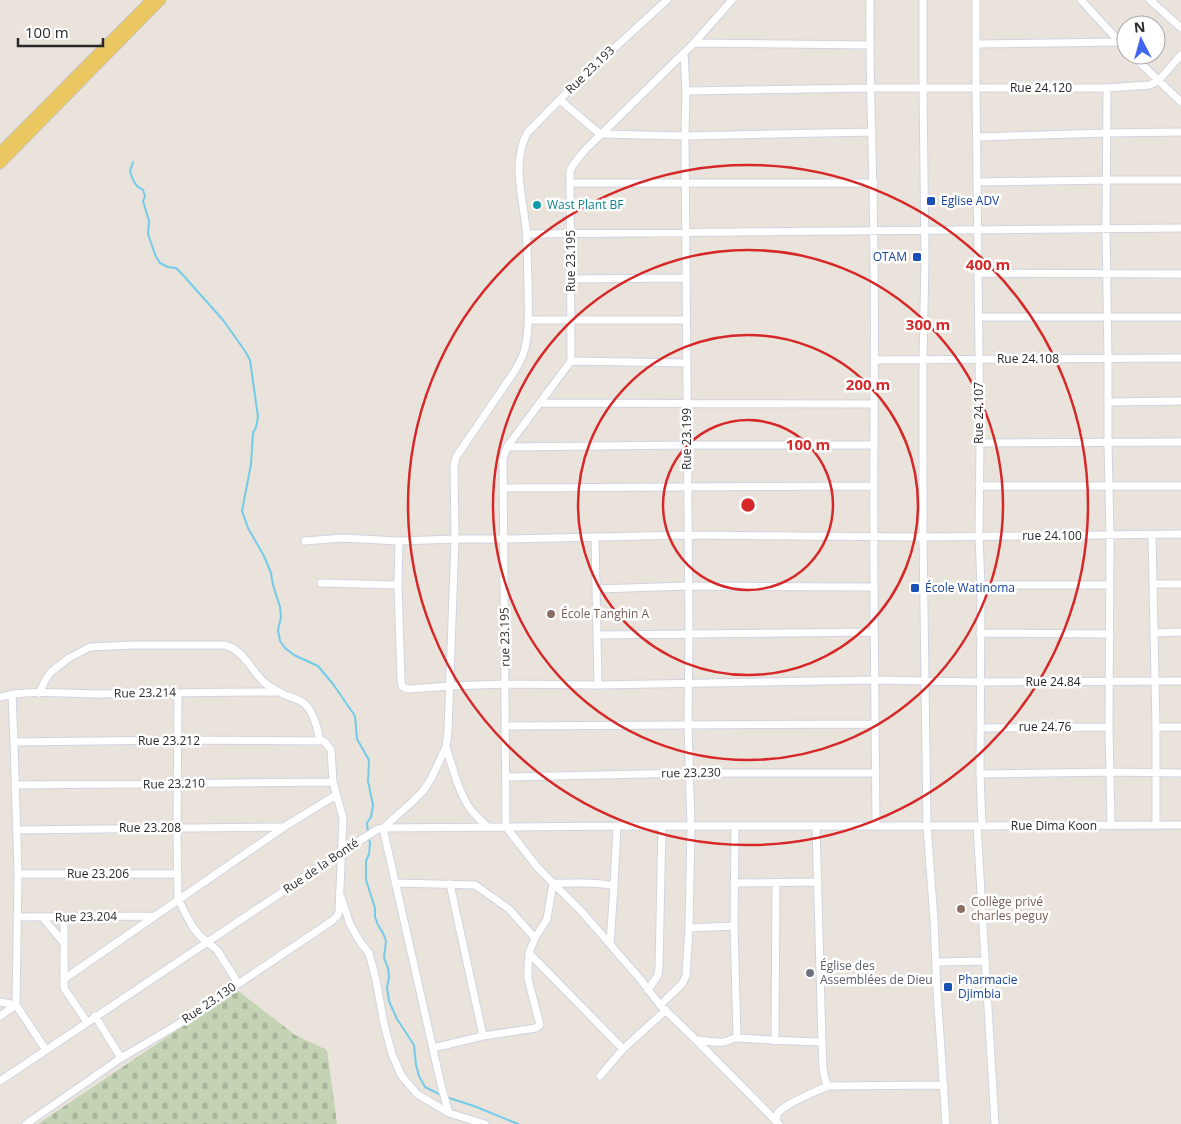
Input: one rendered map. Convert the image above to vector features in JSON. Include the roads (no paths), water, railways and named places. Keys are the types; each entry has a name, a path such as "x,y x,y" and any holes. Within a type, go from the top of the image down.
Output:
{"main road":[{"path":"0,152 150,0"},
{"path":"0,164 162,0"}],"street":[{"name":"Rue 23.193","path":"521,147 527,133 588,72 667,0"},
{"name":"Rue 23.195","path":"571,361 570,170 600,134 694,43 732,0"},
{"path":"870,0 870,88 874,183 874,724 876,826"},
{"path":"923,0 925,229 923,537 926,826 937,962 937,991 946,1124"},
{"name":"Rue 24.107","path":"976,0 980,442 979,536 981,585 979,826 995,1124"},
{"path":"1080,0 1116,39"},
{"path":"1150,0 1181,28"},
{"path":"976,44 1116,42"},
{"path":"694,43 870,45"},
{"name":"Rue 23.199","path":"600,1076 663,1008 686,976 691,826 688,726 686,91 684,53"},
{"path":"1159,80 1181,55"},
{"path":"1143,65 1181,102"},
{"name":"Rue 24.120","path":"686,91 870,88 1107,88 1150,84 1159,80"},
{"path":"1107,88 1106,274 1110,536 1109,727 1111,825"},
{"path":"560,100 600,134 685,136 872,132"},
{"path":"977,137 1181,132"},
{"name":"Rue de la Bonté","path":"0,1081 355,843 381,828 422,791 431,779 446,747 448,730 455,539 454,466 456,457 522,360 526,347 529,320 527,234 519,173 521,147"},
{"path":"978,182 1181,180"},
{"path":"570,183 874,183"},
{"path":"527,234 1181,228"},
{"path":"978,273 1181,274"},
{"path":"570,279 686,278"},
{"path":"979,317 1181,317"},
{"path":"529,320 686,320"},
{"name":"Rue 24.108","path":"875,360 1181,358"},
{"path":"506,447 571,361 686,363"},
{"path":"1108,402 1181,402"},
{"path":"540,404 874,404"},
{"path":"980,442 1181,442"},
{"path":"506,447 874,445"},
{"name":"rue 23.195","path":"506,447 504,459 506,827"},
{"path":"504,488 874,486"},
{"path":"979,486 1181,486"},
{"name":"rue 24.100","path":"305,541 347,538 399,541 687,535 923,537 1181,534"},
{"path":"1152,535 1155,632 1156,825"},
{"path":"595,537 598,685"},
{"path":"321,583 398,584 399,541"},
{"name":"Rue 24.84","path":"398,584 402,686 409,689 505,684 598,685 875,680 980,682 1181,681"},
{"path":"1154,584 1181,584"},
{"path":"981,585 1110,585"},
{"path":"597,589 688,586 874,587"},
{"path":"597,635 874,632"},
{"path":"1155,632 1181,632"},
{"path":"980,633 1110,634"},
{"path":"39,693 46,679 58,665 84,649 96,646 230,646 241,655 263,682 279,692"},
{"path":"178,692 178,899 192,926 200,936 217,950 238,983"},
{"name":"Rue 23.214","path":"0,697 12,694 39,693 279,692"},
{"name":"Rue 23.130","path":"26,1124 121,1058 177,1024 332,921 338,915 343,818 333,782 331,750 322,741 310,709 296,698 279,692"},
{"path":"12,694 18,874 16,1005 46,1050"},
{"path":"506,726 874,724"},
{"name":"rue 24.76","path":"981,728 1109,727"},
{"path":"1156,727 1181,727"},
{"name":"Rue 23.212","path":"14,742 322,741"},
{"path":"446,747 465,800 477,817 488,827"},
{"name":"rue 23.230","path":"506,776 690,773 876,773"},
{"path":"980,774 1181,773"},
{"name":"Rue 23.210","path":"15,785 333,782"},
{"path":"64,979 284,827 336,795"},
{"name":"Rue Dima Koon","path":"381,828 1181,825"},
{"path":"610,944 617,826"},
{"path":"648,990 658,976 659,967 662,826"},
{"path":"735,826 734,926 737,1038"},
{"path":"816,826 822,1042 824,1076 828,1086"},
{"name":"Rue 23.208","path":"16,830 284,827"},
{"path":"506,827 538,868 582,912 663,1008 777,1122"},
{"path":"381,828 448,1110"},
{"name":"Rue 23.206","path":"18,874 178,874"},
{"path":"734,883 818,882"},
{"path":"395,883 471,884 479,887 509,909 535,938"},
{"path":"553,883 605,884 614,886"},
{"path":"433,1048 483,1036 536,1028 540,1025 528,979 529,953 535,938 547,919 553,883"},
{"path":"775,1041 776,883"},
{"path":"450,884 483,1036"},
{"path":"340,895 350,924 369,953 384,1024 392,1054 401,1075 417,1094 448,1110 486,1124"},
{"name":"Rue 23.204","path":"17,917 154,916"},
{"path":"64,917 64,988 87,1022"},
{"path":"42,918 64,943"},
{"path":"689,928 734,926"},
{"path":"529,953 623,1049"},
{"path":"937,962 985,961"},
{"path":"0,1002 16,1005"},
{"path":"0,1016 16,1005"},
{"path":"95,1016 121,1058"},
{"path":"696,1040 724,1042 737,1038 822,1042"},
{"path":"777,1122 777,1115 780,1111 795,1101 828,1086 944,1085"}],"waterway":[{"path":"133,162 130,171 133,180 143,190 145,196 143,201 149,221 148,234 156,257 160,263 176,268 182,274 223,320 250,360 258,417 253,433 251,464 242,511 248,528 264,556 271,573 280,607 281,617 278,630 280,641 294,655 318,666 355,716 357,739 369,760 368,781 373,805 371,817 367,823 368,833"},
{"path":"369,837 366,880 375,908 375,917 386,941 384,958 388,968 387,987 389,1001 397,1019 414,1045 416,1065 425,1087 441,1095"},
{"path":"446,1097 518,1124"}],"place":[{"name":"Eglise ADV","path":"931,201"},
{"name":"Wast Plant BF","path":"537,205"},
{"name":"OTAM","path":"917,257"},
{"name":"École Watinoma","path":"915,588"},
{"name":"École Tanghin A","path":"551,614"},
{"name":"Collège privé charles peguy","path":"961,909"},
{"name":"Église des Assemblées de Dieu","path":"810,973"},
{"name":"Pharmacie Djimbia","path":"948,987"}]}
